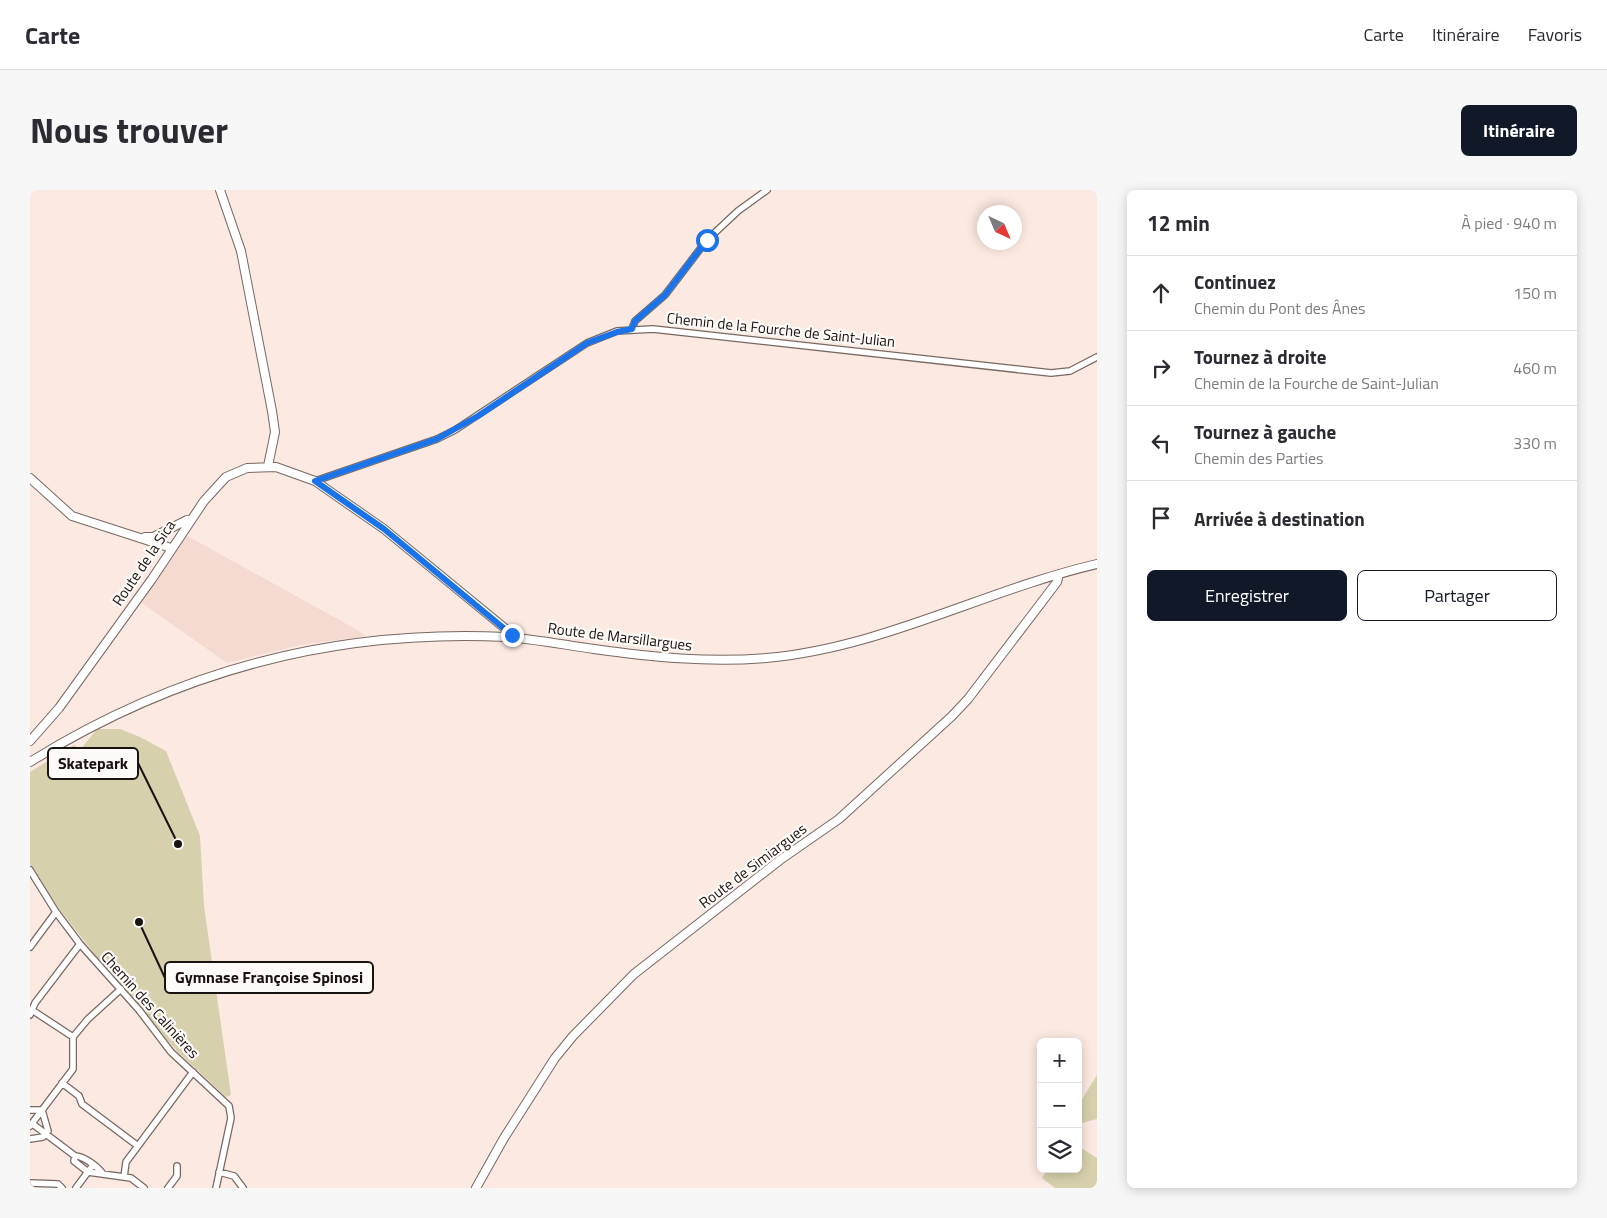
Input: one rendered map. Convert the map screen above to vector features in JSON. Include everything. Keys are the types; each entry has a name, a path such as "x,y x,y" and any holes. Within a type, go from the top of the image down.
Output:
{"street":[{"path":"220,190 241,251 272,411 275,432 268,466"},
{"path":"632,329 635,321 665,295 707,240 738,212 767,190"},
{"name":"Chemin de la Fourche de Saint-Julian","path":"315,481 437,439 478,416 587,343 610,334 632,329 672,331 1051,373 1070,371 1097,357"},
{"name":"Route de la Sica","path":"30,741 59,708 152,579 191,517 217,484 226,477 247,468 268,466 285,469 315,481 384,529 507,630 512,638"},
{"path":"30,478 72,516 96,526 171,548"},
{"path":"140,538 153,537 179,526 191,517"},
{"name":"Route de Marsillargues","path":"30,762 104,720 191,682 282,655 335,645 444,637 512,638 651,657 694,660 738,660 791,656 857,643 993,594 1097,564"},
{"name":"Route de Simiargues","path":"476,1188 544,1074 574,1036 640,968 675,943 777,862 849,812 958,711 1057,582 1058,574"},
{"name":"Chemin des Calinières","path":"30,870 56,912 80,944 121,989 171,1052 229,1106 230,1118 216,1188"},
{"path":"30,947 56,912"},
{"path":"73,1037 31,1012 35,1003 80,944"},
{"path":"103,1174 93,1165 80,1156 75,1156 34,1125 30,1125 75,1063 73,1037 88,1018 121,989"},
{"path":"124,1177 126,1162 193,1072"},
{"path":"62,1083 78,1096 82,1104 138,1146"},
{"path":"30,1110 42,1110"},
{"path":"42,1110 48,1131 47,1134"},
{"path":"30,1139 43,1137 47,1134"},
{"path":"75,1156 74,1161 88,1172 131,1178 144,1188"},
{"path":"76,1188 93,1165"},
{"path":"168,1188 177,1176 177,1166"},
{"path":"219,1172 234,1176 243,1188"},
{"path":"30,1183 58,1184 62,1188"}],"shaded area":[{"path":"184,534 366,636 300,645 227,663 142,603"},
{"path":"97,729 120,729 166,751 200,836 204,906 231,1095 226,1097 177,1051 113,978 54,902 30,864 30,772 74,745 80,750"},
{"path":"1097,1075 1097,1119 1082,1123 1082,1099"},
{"path":"1082,1149 1097,1158 1097,1188 1055,1188 1042,1178 1045,1173 1082,1173"}],"place":[{"name":"Skatepark","path":"178,844"},
{"name":"Gymnase Françoise Spinosi","path":"139,922"}],"route":[{"path":"512,635 384,529 315,481 437,439 478,416 587,343 604,336 632,329 635,321 665,295 676,282 707,240"}]}
